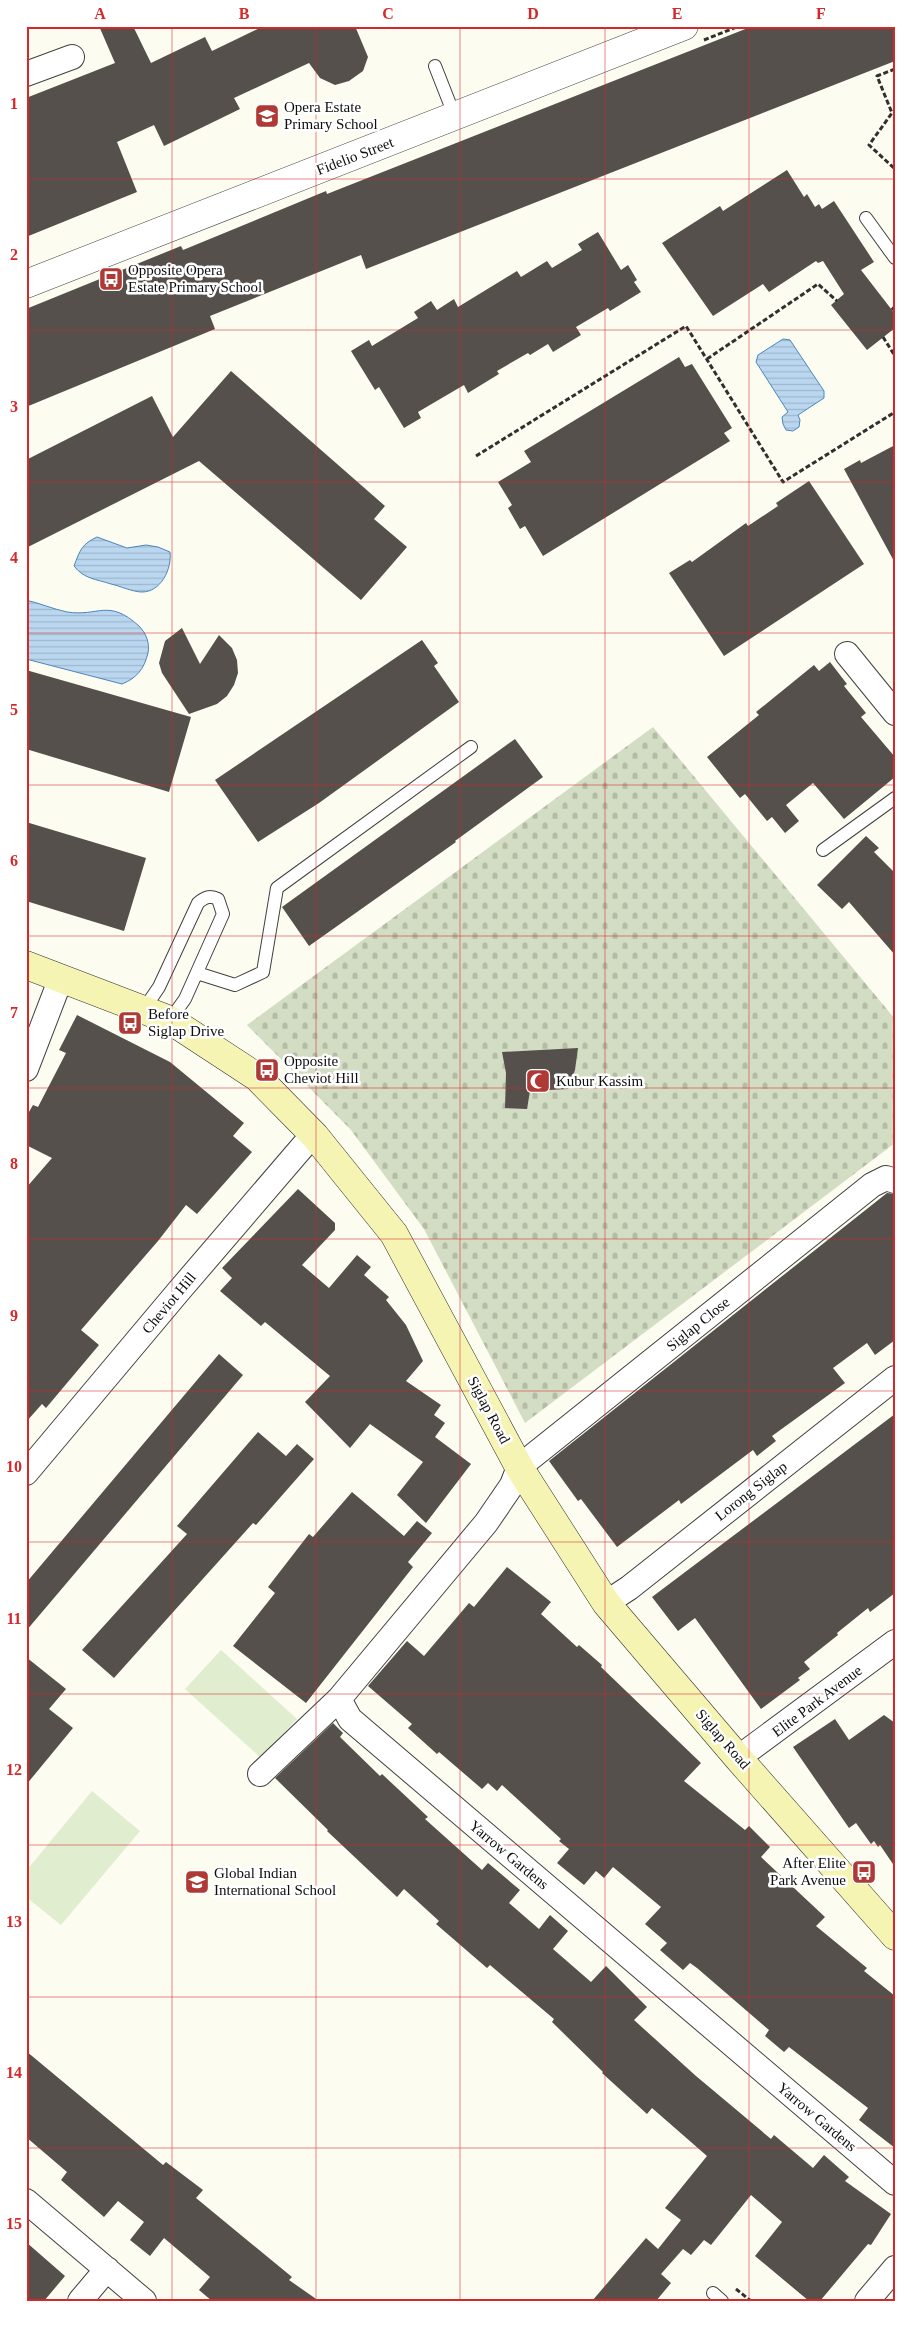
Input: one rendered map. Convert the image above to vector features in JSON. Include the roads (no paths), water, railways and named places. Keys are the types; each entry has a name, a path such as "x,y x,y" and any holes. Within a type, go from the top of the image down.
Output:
{"main road":[{"name":"Siglap Road","path":"26,965 170,1020 257,1078 315,1136 394,1234 516,1476 606,1603 738,1758 894,1935"}],"street":[{"name":"Fidelio Street","path":"26,284 684,26"},
{"path":"26,74 72,56"},
{"path":"847,654 895,712"},
{"path":"26,1070 61,978 55,975"},
{"name":"Cheviot Hill","path":"26,1473 304,1145 315,1136"},
{"name":"Siglap Close","path":"516,1476 872,1185 890,1180"},
{"name":"Lorong Siglap","path":"606,1603 629,1588 895,1378"},
{"path":"260,1774 340,1699 486,1523 516,1476"},
{"name":"Elite Park Avenue","path":"738,1758 895,1642"},
{"name":"Yarrow Gardens","path":"340,1699 350,1719 895,2183"},
{"path":"26,2201 144,2301"},
{"path":"867,2301 895,2268"},
{"path":"80,2301 107,2269"}],"lane":[{"path":"435,66 455,116"},
{"path":"866,218 895,258"},
{"path":"198,973 235,985 263,972 277,888 471,747"},
{"path":"823,850 895,798"},
{"path":"144,1009 159,988 198,902 212,896 218,899 224,914 185,999 170,1020"}],"water":[{"path":"783,339 790,340 824,391 824,398 798,415 800,420 799,427 793,431 786,430 782,417 788,412 756,362 758,355"},
{"path":"97,537 127,548 146,545 170,552 167,572 160,584 149,591 142,592 95,580 82,574 74,566 78,556 85,545"},
{"path":"26,600 67,612 78,613 103,610 119,613 128,618 139,626 148,642 148,653 142,668 136,676 122,684 26,659"}],"place":[{"name":"Opera Estate Primary School","path":"267,116"},
{"name":"Opposite Opera Estate Primary School","path":"111,279"},
{"name":"Before Siglap Drive","path":"130,1023"},
{"name":"Opposite Cheviot Hill","path":"267,1070"},
{"name":"Kubur Kassim","path":"538,1081"},
{"name":"After Elite Park Avenue","path":"864,1872"},
{"name":"Global Indian International School","path":"197,1882"}]}
